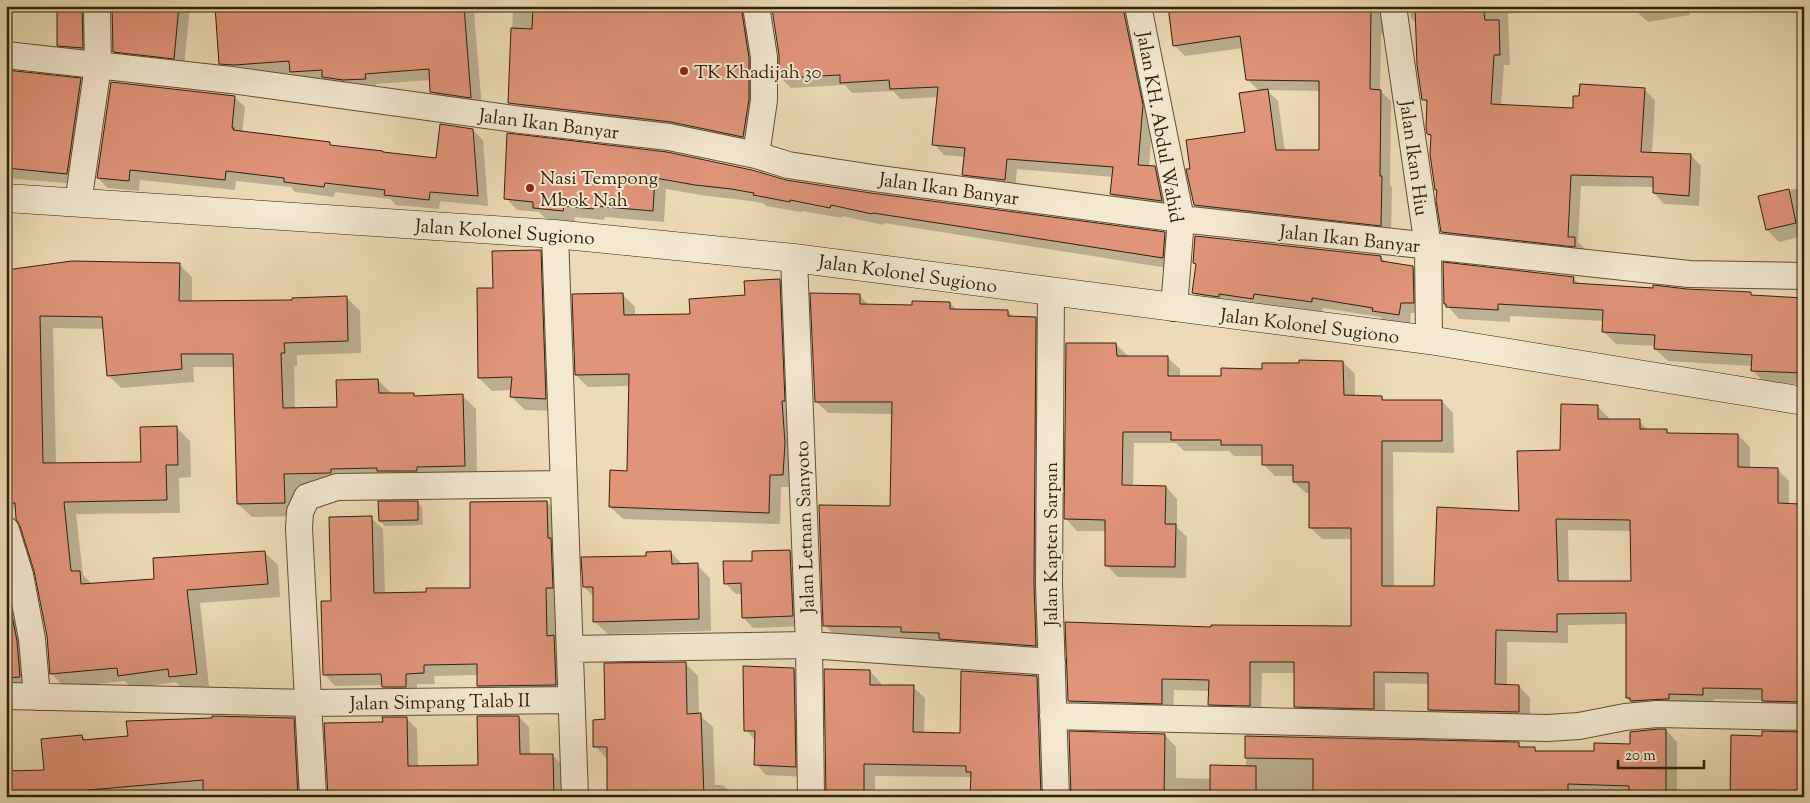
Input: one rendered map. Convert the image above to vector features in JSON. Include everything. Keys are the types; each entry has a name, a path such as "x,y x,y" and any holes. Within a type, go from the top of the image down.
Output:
{"main road":[{"name":"Jalan Kolonel Sugiono","path":"6,198 555,234 794,258 1429,340 1804,401"}],"street":[{"path":"78,203 98,66 97,6"},
{"path":"756,6 764,57 764,100 756,155"},
{"name":"Jalan KH. Abdul Wahid","path":"1138,6 1181,219 1174,308"},
{"name":"Jalan Ikan Hiu","path":"1393,6 1428,247 1429,340"},
{"name":"Jalan Ikan Banyar","path":"6,56 231,80 521,120 669,137 756,155 788,165 1181,219 1689,274 1804,276"},
{"path":"555,234 574,797"},
{"name":"Jalan Letnan Sanyoto","path":"794,258 809,645 811,797"},
{"name":"Jalan Kapten Sarpan","path":"1051,291 1049,583 1056,797"},
{"path":"313,797 299,528 300,512 307,497 337,487 564,484"},
{"path":"6,530 20,575 32,639 36,697"},
{"path":"570,649 809,645 1052,662"},
{"name":"Jalan Simpang Talab II","path":"6,696 309,703 571,700"},
{"path":"1053,716 1547,728 1579,726 1625,717 1657,714 1804,717"}],"building":[{"path":"57,6 82,6 83,48 57,46"},
{"path":"112,6 179,6 174,59 113,52"},
{"path":"215,6 464,6 471,98 430,92 429,69 365,74 366,79 343,80 322,77 322,70 290,72 289,61 235,65 219,64"},
{"path":"533,6 741,6 749,58 749,99 743,137 671,122 508,103 511,28 532,29"},
{"path":"833,6 1108,6 1123,8 1143,105 1138,165 1155,166 1162,201 1110,194 1113,167 1007,159 1005,180 962,175 965,148 932,145 938,87 890,89 889,80 840,83 840,75 779,78 779,55 772,9"},
{"path":"1168,6 1371,7 1370,89 1381,90 1381,226 1194,205 1186,169 1190,169 1186,140 1245,132 1239,93 1268,89 1276,150 1319,150 1319,81 1246,80 1240,36 1173,46"},
{"path":"1415,6 1483,6 1485,20 1499,20 1500,55 1494,55 1491,104 1573,108 1573,96 1579,96 1580,84 1645,88 1641,152 1691,154 1689,196 1653,193 1653,177 1571,175 1568,237 1575,237 1575,247 1441,232 1436,200 1437,190 1435,190 1430,154 1431,135 1427,134 1426,128 1427,100 1422,100 1417,65"},
{"path":"6,70 81,78 67,174 6,168"},
{"path":"111,82 235,96 233,130 330,142 330,145 383,152 436,158 440,124 473,129 478,196 430,192 429,200 384,195 385,190 325,183 324,187 284,182 284,178 226,171 225,180 130,170 129,181 97,178"},
{"path":"507,133 667,152 752,170 786,180 871,193 1165,232 1163,258 872,214 831,205 830,208 790,200 790,202 753,195 754,193 655,178 653,211 594,206 593,209 564,206 563,211 533,208 533,202 504,199"},
{"path":"1789,189 1796,223 1766,230 1758,196"},
{"path":"1195,236 1381,256 1381,261 1413,266 1414,303 1401,303 1399,315 1372,311 1373,308 1312,298 1312,302 1254,294 1253,299 1219,294 1219,297 1192,293 1196,264 1193,263"},
{"path":"541,250 546,399 510,397 512,377 478,378 477,288 493,288 492,251"},
{"path":"72,261 180,263 179,301 292,300 292,298 347,296 348,341 284,343 285,353 281,353 283,408 337,407 336,380 378,379 379,393 414,393 414,396 463,394 465,466 417,467 417,471 377,471 377,468 331,469 331,473 284,474 285,503 237,504 233,354 181,354 182,369 107,376 102,317 40,316 43,463 141,462 140,427 177,426 178,465 166,465 167,500 64,502 71,571 80,571 81,584 154,579 153,558 265,551 268,584 187,590 197,674 169,677 168,669 118,676 117,668 50,674 47,636 34,571 16,519 15,503 6,503 6,270"},
{"path":"1443,262 1574,277 1573,283 1653,288 1653,285 1687,289 1751,292 1751,295 1804,298 1804,373 1751,371 1752,355 1654,349 1655,335 1602,332 1603,310 1498,304 1498,310 1446,307 1446,304 1444,304"},
{"path":"780,279 785,401 782,401 785,443 783,475 770,475 769,513 609,507 610,470 627,471 629,374 575,375 572,294 623,293 624,315 690,314 689,299 745,295 744,281"},
{"path":"810,293 860,294 860,304 912,305 912,301 950,302 950,309 1008,310 1008,316 1036,317 1034,583 1036,646 939,639 939,633 901,632 901,627 823,626 819,505 890,506 892,402 815,402"},
{"path":"1066,343 1116,343 1117,356 1168,356 1168,376 1221,376 1221,368 1262,369 1262,363 1299,363 1299,360 1343,361 1344,395 1382,396 1382,400 1442,400 1442,441 1382,441 1382,586 1434,586 1437,507 1519,511 1517,451 1560,450 1561,404 1598,405 1598,419 1640,419 1640,429 1667,429 1667,433 1738,434 1738,467 1778,468 1778,503 1800,504 1799,663 1802,663 1802,702 1762,701 1762,689 1703,688 1703,695 1669,694 1669,699 1630,701 1630,698 1626,698 1626,613 1557,614 1557,632 1496,630 1495,684 1519,685 1519,712 1428,710 1428,673 1374,672 1374,709 1294,707 1294,662 1250,662 1250,706 1208,705 1209,680 1162,679 1162,704 1068,701 1065,622 1211,627 1211,625 1351,626 1351,528 1309,528 1309,482 1293,482 1293,465 1262,465 1262,445 1221,445 1221,440 1171,440 1171,432 1123,432 1122,485 1166,486 1165,524 1176,524 1175,567 1105,566 1105,520 1064,519","holes":["1556,519 1630,520 1631,581 1558,581"]},
{"path":"378,501 418,501 418,520 379,521"},
{"path":"547,501 548,538 551,538 553,588 546,588 547,636 554,635 556,685 477,686 477,664 424,665 424,673 406,674 406,687 382,687 381,674 323,675 321,601 331,601 329,517 372,516 374,593 426,592 426,588 470,588 470,502"},
{"path":"790,550 793,616 742,618 741,583 724,584 723,561 752,561 752,551"},
{"path":"671,551 672,564 698,563 699,619 593,622 593,587 583,587 581,557 646,556 646,552"},
{"path":"6,605 10,605 17,641 20,677 6,678"},
{"path":"686,662 687,714 701,713 704,797 607,797 607,747 593,747 593,720 605,719 604,663"},
{"path":"743,666 794,668 796,767 754,765 755,731 744,731"},
{"path":"824,669 870,670 870,685 914,685 913,732 960,733 961,671 1037,676 1041,797 970,797 971,772 966,772 966,766 864,764 864,797 826,797"},
{"path":"212,716 294,718 298,797 203,797 203,780 88,790 89,797 6,797 6,771 44,770 41,739 82,735 83,740 128,736 126,721 212,718"},
{"path":"477,716 519,716 520,754 553,754 554,797 328,797 324,723 383,722 382,717 407,717 408,766 478,765"},
{"path":"1666,729 1666,793 1629,793 1629,786 1568,784 1568,797 1313,797 1313,759 1245,758 1245,736 1519,742 1519,747 1535,747 1535,751 1594,751 1594,743 1630,744 1630,732"},
{"path":"1069,731 1165,734 1164,797 1071,797"},
{"path":"1762,731 1801,732 1800,797 1730,797 1731,735 1762,736"},
{"path":"1210,765 1256,766 1256,797 1210,797"}],"place":[{"name":"TK Khadijah 30","path":"684,71"},
{"name":"Nasi Tempong Mbok Nah","path":"530,188"}]}
